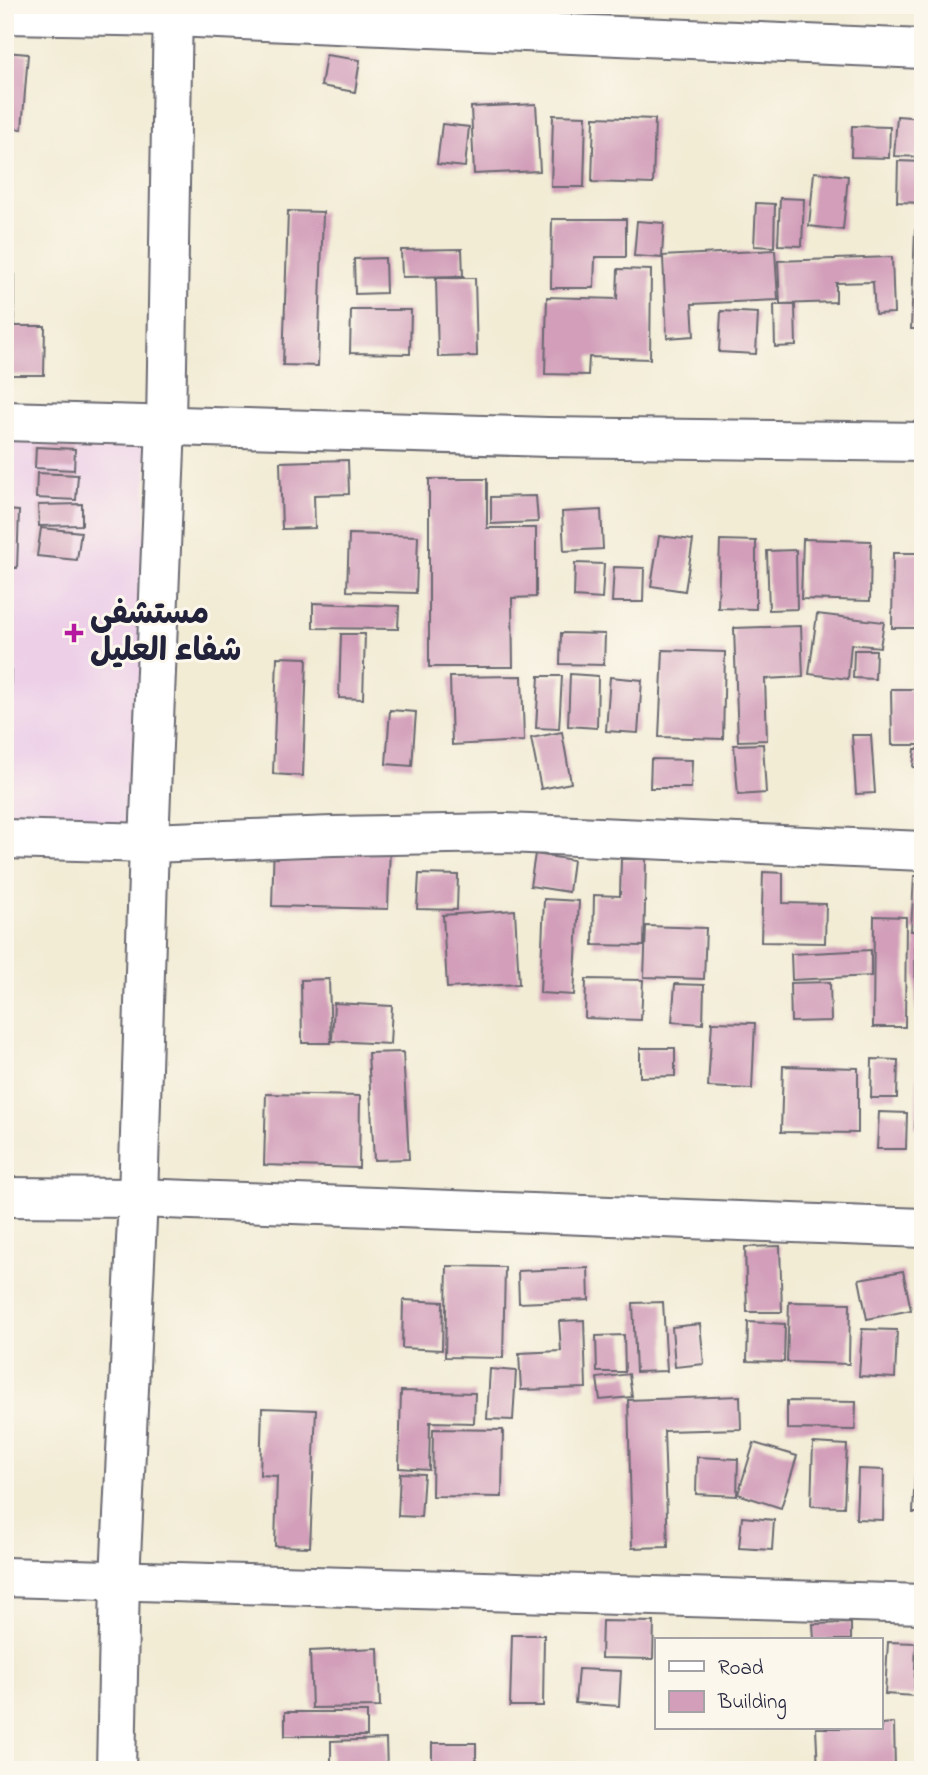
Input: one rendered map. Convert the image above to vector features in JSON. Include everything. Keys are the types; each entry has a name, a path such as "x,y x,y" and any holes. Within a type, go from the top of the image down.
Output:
{"street":[{"path":"5,14 173,11 923,49"},
{"path":"116,1770 120,1580 138,1198 166,425 173,11"},
{"path":"5,421 548,437 923,442"},
{"path":"5,839 149,843 506,833 923,851"},
{"path":"5,1197 138,1198 923,1228"},
{"path":"5,1577 923,1604"}],"shaded area":[{"name":"مستشفى شفاء العليل","path":"5,439 147,442 140,826 5,824"}],"building":[{"path":"5,52 28,54 22,129 5,128"},
{"path":"326,55 360,60 355,92 321,86"},
{"path":"536,104 540,171 474,174 471,107"},
{"path":"553,115 586,116 584,187 551,187"},
{"path":"897,116 923,118 923,157 894,156"},
{"path":"594,117 655,119 653,184 592,182"},
{"path":"442,124 469,127 465,167 437,164"},
{"path":"852,126 890,127 889,158 851,157"},
{"path":"898,161 923,162 923,203 897,202"},
{"path":"814,172 848,176 843,230 809,226"},
{"path":"780,198 804,199 802,246 778,245"},
{"path":"756,203 775,204 774,247 754,246"},
{"path":"288,211 323,212 318,366 283,365"},
{"path":"552,219 626,219 626,257 595,257 594,288 551,288"},
{"path":"637,221 664,223 662,256 775,250 778,300 692,304 694,336 667,338 663,258 634,256"},
{"path":"915,230 923,231 923,329 911,329"},
{"path":"462,249 463,276 402,277 401,250"},
{"path":"892,257 894,313 875,314 873,282 836,283 836,302 780,304 778,261"},
{"path":"385,258 386,293 355,294 354,259"},
{"path":"618,269 651,270 650,359 589,357 588,375 545,374 547,297 617,299"},
{"path":"5,274 14,274 14,326 45,326 44,375 5,375"},
{"path":"436,278 475,278 477,356 438,357"},
{"path":"774,305 795,305 796,346 775,347"},
{"path":"351,310 411,310 410,354 350,353"},
{"path":"721,311 758,313 756,354 719,352"},
{"path":"36,447 75,449 74,470 35,468"},
{"path":"348,460 349,494 314,495 315,528 282,529 280,462"},
{"path":"37,473 78,475 76,500 36,498"},
{"path":"429,479 487,479 487,528 536,528 536,597 512,598 513,667 429,667"},
{"path":"536,496 538,522 491,524 491,497"},
{"path":"82,504 82,525 39,526 38,505"},
{"path":"5,510 19,511 17,568 5,568"},
{"path":"601,510 603,549 564,551 562,512"},
{"path":"41,528 81,532 77,560 37,556"},
{"path":"349,534 418,536 416,593 347,591"},
{"path":"659,536 693,540 685,591 651,586"},
{"path":"803,539 871,541 870,601 801,599"},
{"path":"720,540 756,541 756,609 718,608"},
{"path":"796,550 797,609 769,610 767,551"},
{"path":"893,553 923,553 923,628 892,628"},
{"path":"575,563 604,564 602,599 574,597"},
{"path":"614,567 644,568 643,602 612,602"},
{"path":"313,603 399,606 398,629 313,628"},
{"path":"817,614 884,622 880,647 851,644 848,679 809,674"},
{"path":"801,626 803,677 765,679 767,740 738,741 734,628"},
{"path":"561,633 605,634 604,665 560,664"},
{"path":"341,634 365,634 363,699 339,698"},
{"path":"663,650 725,652 723,739 659,737"},
{"path":"854,650 876,650 875,679 853,678"},
{"path":"277,657 307,658 303,776 273,774"},
{"path":"5,665 11,666 10,707 5,707"},
{"path":"570,674 598,676 597,728 568,726"},
{"path":"522,676 524,741 452,745 450,677"},
{"path":"539,676 562,676 559,729 536,728"},
{"path":"610,677 642,680 638,733 606,731"},
{"path":"891,689 923,689 923,745 892,745"},
{"path":"390,710 416,712 412,766 386,764"},
{"path":"562,732 571,783 541,789 531,738"},
{"path":"852,735 871,735 875,793 856,794"},
{"path":"763,744 766,793 738,795 734,745"},
{"path":"915,749 923,749 923,768 913,767"},
{"path":"651,759 692,760 691,788 650,788"},
{"path":"274,841 390,843 388,909 272,906"},
{"path":"535,854 573,860 569,892 530,886"},
{"path":"621,859 646,859 644,946 593,945 594,895 620,896"},
{"path":"763,872 783,873 783,903 826,904 825,943 761,942"},
{"path":"419,874 458,875 457,910 417,909"},
{"path":"914,876 923,876 923,931 911,931"},
{"path":"544,899 579,901 574,995 540,993"},
{"path":"515,910 519,984 447,988 443,915"},
{"path":"874,916 906,917 905,1027 873,1027"},
{"path":"646,926 706,928 704,979 644,977"},
{"path":"915,937 923,937 923,1010 916,1011"},
{"path":"871,950 871,976 792,980 791,954"},
{"path":"329,979 331,1043 302,1043 301,980"},
{"path":"586,979 643,980 641,1020 585,1018"},
{"path":"830,982 831,1021 791,1022 790,983"},
{"path":"675,984 704,985 703,1024 672,1022"},
{"path":"334,1003 392,1006 390,1044 332,1041"},
{"path":"712,1022 755,1023 752,1089 708,1087"},
{"path":"640,1048 675,1048 675,1076 640,1077"},
{"path":"403,1052 409,1159 374,1160 368,1053"},
{"path":"872,1059 898,1060 897,1098 871,1098"},
{"path":"918,1060 923,1060 923,1128 915,1128"},
{"path":"783,1066 858,1068 858,1133 781,1132"},
{"path":"266,1094 360,1096 359,1168 264,1165"},
{"path":"879,1112 907,1113 906,1149 877,1149"},
{"path":"780,1246 782,1312 747,1312 745,1247"},
{"path":"447,1266 505,1267 503,1358 445,1357"},
{"path":"588,1268 589,1300 519,1303 518,1271"},
{"path":"903,1271 911,1310 867,1319 859,1279"},
{"path":"403,1300 443,1302 442,1350 402,1348"},
{"path":"663,1302 667,1371 636,1372 633,1303"},
{"path":"789,1302 850,1303 849,1364 787,1362"},
{"path":"584,1320 586,1388 521,1390 519,1353 561,1351 559,1321"},
{"path":"748,1322 785,1324 784,1362 747,1361"},
{"path":"700,1324 704,1364 675,1367 672,1327"},
{"path":"862,1329 897,1330 895,1378 859,1376"},
{"path":"624,1335 625,1372 597,1372 596,1336"},
{"path":"490,1369 516,1371 513,1420 487,1419"},
{"path":"629,1374 632,1397 600,1400 597,1378"},
{"path":"401,1391 475,1393 474,1423 430,1422 429,1470 399,1468"},
{"path":"740,1396 741,1429 664,1431 668,1547 632,1548 628,1400"},
{"path":"787,1401 856,1402 855,1430 787,1429"},
{"path":"262,1408 316,1410 310,1547 275,1546 277,1476 260,1475"},
{"path":"918,1411 923,1411 923,1513 913,1513"},
{"path":"433,1429 503,1430 502,1497 432,1496"},
{"path":"754,1443 797,1456 781,1508 738,1494"},
{"path":"813,1443 847,1445 844,1507 811,1506"},
{"path":"697,1457 738,1459 737,1496 696,1494"},
{"path":"858,1469 884,1470 883,1520 856,1519"},
{"path":"400,1473 424,1474 421,1517 398,1516"},
{"path":"742,1517 774,1520 772,1550 739,1548"},
{"path":"602,1621 654,1622 653,1659 601,1658"},
{"path":"851,1623 851,1638 814,1638 813,1624"},
{"path":"512,1635 544,1635 543,1706 510,1706"},
{"path":"888,1642 916,1643 914,1696 885,1694"},
{"path":"378,1648 380,1707 312,1708 310,1651"},
{"path":"578,1669 621,1671 619,1706 575,1703"},
{"path":"285,1712 367,1712 367,1736 285,1736"},
{"path":"894,1723 895,1768 818,1770 816,1730 883,1730 883,1724"},
{"path":"386,1739 387,1770 331,1770 331,1741"},
{"path":"432,1743 476,1743 476,1770 432,1770"}],"place":[{"name":"مستشفى شفاء العليل","path":"74,633"}]}
